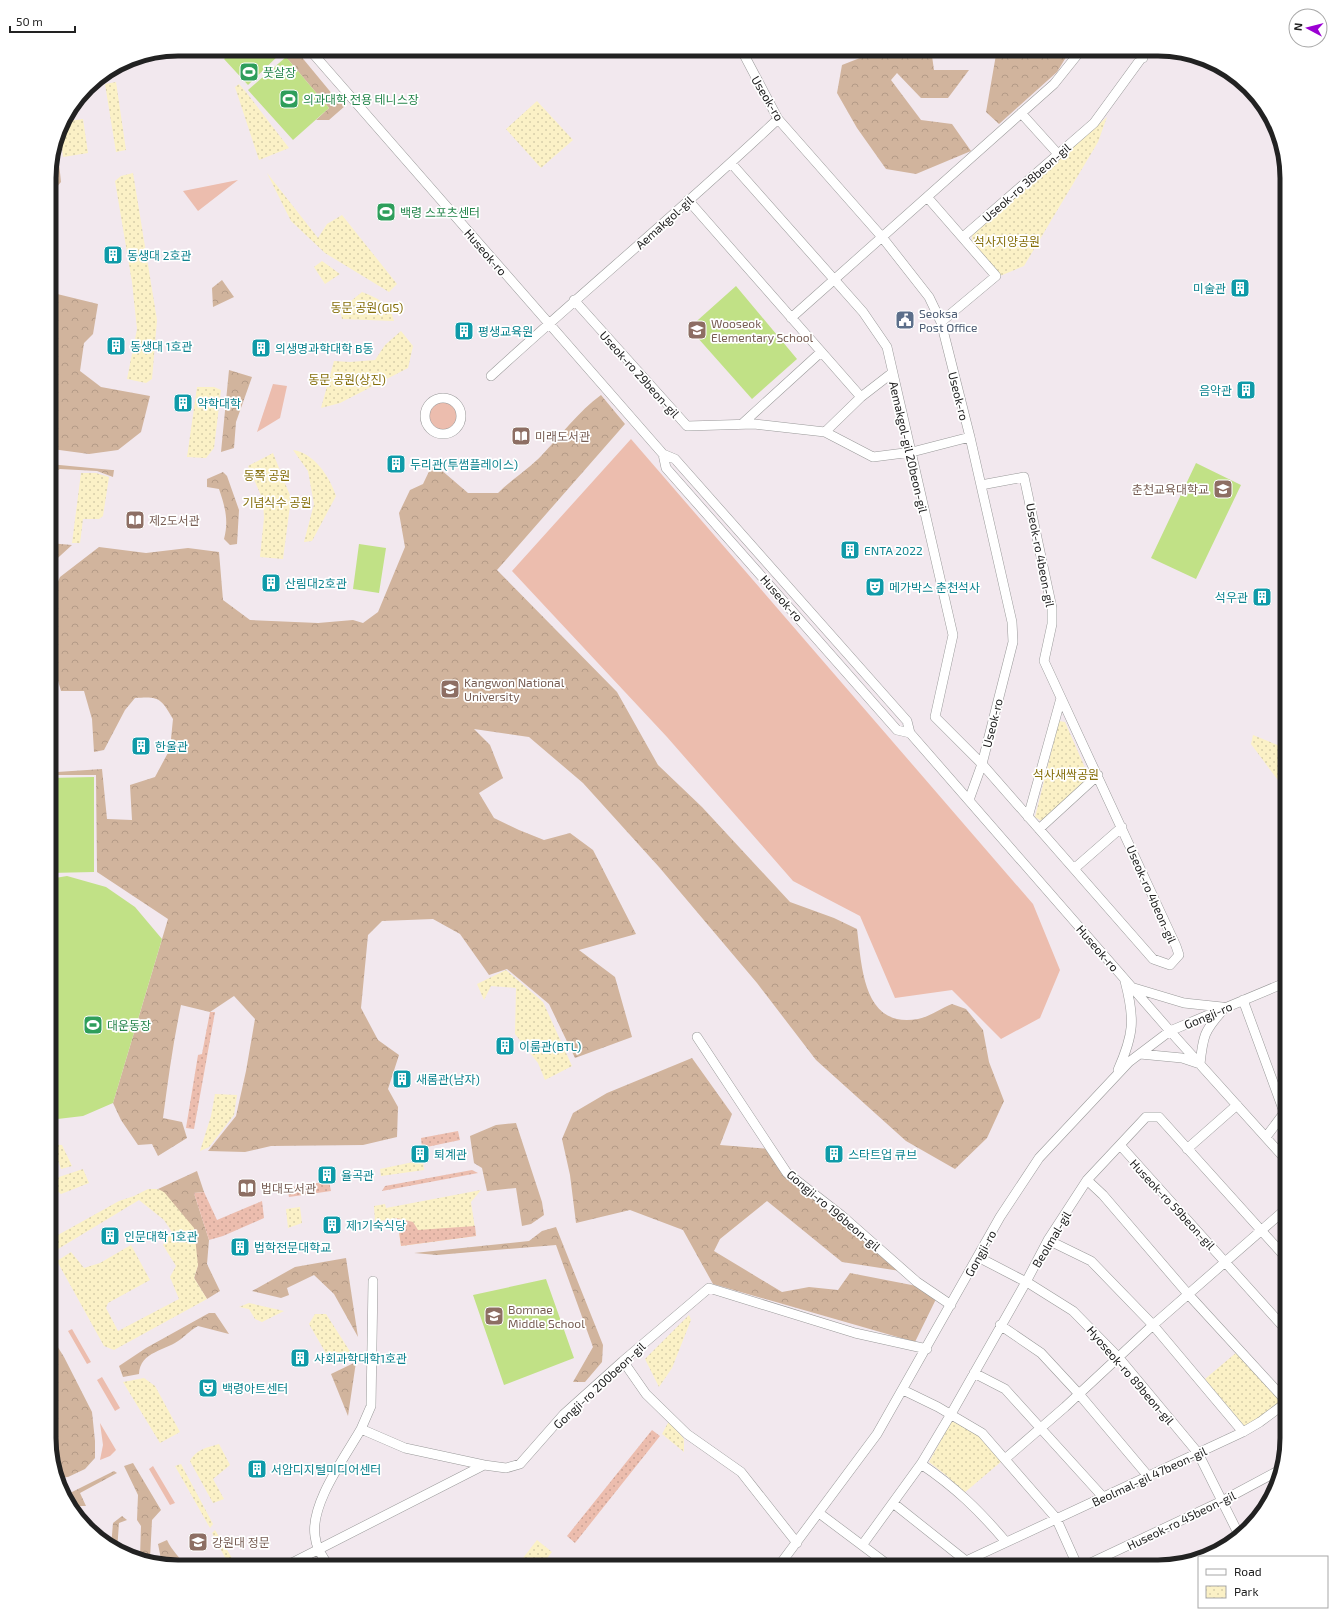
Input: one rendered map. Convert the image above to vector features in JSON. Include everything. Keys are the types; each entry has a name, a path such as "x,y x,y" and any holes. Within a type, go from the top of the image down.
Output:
{"street":[{"name":"Huseok-ro","path":"315,56 663,454 674,459 907,720 910,733 1170,1031 1280,1153"},
{"name":"Useok-ro","path":"745,56 778,119 882,237 929,297 941,322 970,437 1012,622 1013,642 982,764 969,800"},
{"path":"791,318 928,198 1054,84 1076,56"},
{"name":"Useok-ro 38beon-gil","path":"963,237 1094,123 1142,58"},
{"path":"1021,113 1058,154"},
{"name":"Aemakgol-gil","path":"491,376 574,300 731,163 778,119"},
{"name":"Aemakgol-gil 20beon-gil","path":"731,163 863,312 887,347 953,635 935,717 982,764"},
{"path":"928,198 996,276 941,322"},
{"path":"688,200 861,397"},
{"name":"Useok-ro 29beon-gil","path":"574,300 687,426 754,424 825,432 873,457 912,452 970,437"},
{"path":"742,424 821,352"},
{"path":"825,432 861,397 892,373"},
{"path":"450,398 459,405 462,418 456,429 451,433 439,434 428,427 425,414 430,403 435,399 450,398"},
{"name":"Huseok-ro","path":"663,454 666,468 897,730 910,733"},
{"name":"Useok-ro 4beon-gil","path":"981,485 1024,477 1052,608 1052,624 1044,662 1176,946 1179,955 1170,966 1153,959 1075,868 982,764"},
{"path":"1028,817 1061,698"},
{"path":"1039,829 1098,776"},
{"name":"Useok-ro 4beon-gil","path":"1075,868 1122,827"},
{"path":"1115,1076 1131,1038 1131,1004 1124,977"},
{"name":"Gongji-ro","path":"784,1560 877,1434 1000,1217 1039,1158 1115,1076 1170,1031 1280,985"},
{"path":"1133,988 1184,1003 1200,1006 1226,1007"},
{"name":"Gongji-ro","path":"1243,1000 1280,1095"},
{"path":"1140,1054 1182,1058 1200,1064 1202,1044 1208,1027 1226,1007"},
{"name":"Gongji-ro 196beon-gil","path":"697,1037 787,1173 841,1215 917,1282 951,1305"},
{"path":"1187,1149 1236,1105"},
{"name":"Beolmal-gil","path":"862,1544 920,1464 951,1414 1000,1325 1026,1282 1048,1240 1088,1180 1146,1117 1159,1117 1280,1251"},
{"path":"1266,1137 1280,1118"},
{"name":"Huseok-ro 59beon-gil","path":"1120,1145 1227,1262 1280,1323"},
{"path":"1088,1180 1103,1195 1188,1294 1280,1394"},
{"path":"1005,1459 1119,1358 1153,1325 1280,1214"},
{"path":"1048,1240 1091,1261 1153,1325 1243,1432"},
{"name":"Hyoseok-ro 89beon-gil","path":"978,1257 1026,1282 1073,1311 1119,1358 1198,1453 1237,1531"},
{"path":"324,1560 318,1550 314,1524 320,1500 360,1430 371,1406 373,1281"},
{"name":"Gongji-ro 200beon-gil","path":"360,1430 405,1448 484,1465 506,1468 520,1464 564,1414 623,1361 709,1288 855,1333 927,1348"},
{"path":"1000,1325 1041,1353 1079,1394 1148,1476"},
{"path":"623,1361 646,1394 686,1434 741,1472 797,1543"},
{"path":"974,1373 1005,1389 1103,1497"},
{"path":"903,1390 951,1414 982,1433 1056,1518 1075,1560"},
{"name":"Beolmal-gil 47beon-gil","path":"968,1560 1243,1432 1280,1407"},
{"path":"920,1464 953,1487 978,1510 1006,1542"},
{"path":"298,1560 484,1465"},
{"name":"Huseok-ro 45beon-gil","path":"1097,1560 1222,1501 1275,1473"},
{"name":"Beolmal-gil 47beon-gil","path":"893,1503 965,1560"},
{"path":"819,1513 882,1560"}],"shaded area":[{"path":"238,180 198,211 183,191"},
{"path":"273,384 287,386 280,418 257,432"},
{"path":"444,400 455,404 459,415 455,426 444,430 433,426 429,415 433,404"},
{"path":"631,439 1033,904 1060,970 1040,1018 1001,1039 952,990 895,998 860,916 793,881 667,737 512,571"},
{"path":"210,1012 215,1012 194,1129 186,1128 198,1055 202,1054"},
{"path":"458,1131 460,1140 422,1148 421,1138"},
{"path":"472,1170 478,1173 382,1191 385,1186"},
{"path":"329,1181 331,1191 289,1197 287,1188"},
{"path":"204,1192 217,1220 262,1201 264,1218 223,1236 209,1240 194,1193"},
{"path":"397,1218 413,1222 418,1230 475,1226 476,1236 401,1246"},
{"path":"72,1329 91,1362 87,1364 68,1331"},
{"path":"102,1377 120,1408 115,1411 97,1380"},
{"path":"100,1423 116,1450 110,1456 100,1460 103,1445"},
{"path":"652,1430 660,1436 575,1543 567,1536"},
{"path":"153,1466 175,1503 170,1505 149,1469"}],"green space":[{"name":"풋살장","path":"227,56 278,56 248,85 224,59"},
{"path":"301,56 338,101 345,106 329,120 316,120 329,108 286,57"},
{"path":"865,56 932,56 934,70 969,70 948,98 921,98 897,73 891,80 921,120 952,124 971,151 916,174 886,169 857,128 837,93 842,65"},
{"path":"996,56 1067,56 1057,72 999,124 986,112"},
{"name":"의과대학 전용 테니스장","path":"286,57 329,108 293,140 248,90"},
{"path":"116,82 126,150 116,152 105,84"},
{"path":"239,84 289,148 259,160 235,87"},
{"path":"537,101 573,140 541,168 506,129"},
{"name":"석사지양공원","path":"1107,117 1098,142 1024,266 1000,276 972,242 972,235"},
{"path":"83,119 88,153 63,157 61,143 70,121"},
{"path":"58,158 59,163 61,182 56,188"},
{"path":"133,173 157,320 152,379 146,383 127,379 137,329 132,282 115,181 121,176"},
{"path":"267,173 318,238 327,224 342,215 397,284 389,292 325,253 291,221"},
{"path":"322,261 340,274 325,284 314,267"},
{"path":"222,280 234,297 213,307 212,288"},
{"path":"736,286 797,359 752,399 689,328"},
{"name":"동문 공원(GIS)","path":"362,292 382,302 390,310 394,321 342,319 340,310"},
{"path":"56,294 98,304 93,334 84,343 80,371 101,387 150,396 141,432 118,450 89,454 56,450"},
{"name":"동문 공원(상진)","path":"401,331 413,346 408,368 340,403 321,408 334,361 350,362 375,360 385,345"},
{"path":"229,370 252,377 236,422 234,448 221,452"},
{"path":"197,387 214,387 221,390 214,448 206,458 187,457"},
{"path":"601,395 625,424 497,570 617,692 658,765 702,807 790,902 834,918 857,929 864,977 869,992 876,1005 886,1014 900,1020 918,1019 952,1004 966,1009 983,1030 989,1062 1004,1101 987,1138 955,1169 906,1141 816,1060 757,983 659,867 583,783 529,737 474,729 490,745 503,778 479,793 494,818 544,840 570,833 593,850 636,934 579,950 615,977 632,1037 575,1058 549,1004 507,969 489,975 460,934 433,919 382,921 368,935 361,1008 378,1040 399,1055 388,1089 398,1107 397,1137 363,1145 271,1146 245,1152 208,1151 236,1116 255,1019 234,996 210,1012 181,1005 173,1047 163,1118 182,1122 187,1138 158,1156 152,1144 138,1145 121,1120 113,1103 168,919 97,872 96,775 56,775 56,772 102,769 107,819 132,820 130,785 155,777 170,749 173,719 162,703 158,700 149,697 135,698 125,710 104,750 94,752 92,719 84,691 61,691 56,674 56,586 60,577 99,547 146,553 188,548 219,552 223,600 250,620 318,623 353,620 363,623 378,612 405,547 399,513 410,490 423,484 433,463 468,493 498,493 537,460 577,416"},
{"path":"293,450 308,456 320,467 330,481 336,496 312,541 304,542 314,504 308,471"},
{"path":"273,453 291,498 283,559 260,557 264,518 263,500 248,466"},
{"path":"1196,463 1241,485 1196,579 1151,558"},
{"path":"56,465 114,470 113,477 97,471 60,469 56,471"},
{"path":"223,472 227,476 239,510 237,544 230,545 224,539 226,514 219,489 207,487 207,479"},
{"path":"81,473 96,473 109,477 103,516 99,519 83,519 80,543 72,543"},
{"path":"56,544 72,545 56,560"},
{"path":"359,544 386,548 379,593 353,589"},
{"name":"석사새싹공원","path":"1059,721 1065,722 1090,779 1043,822 1035,817"},
{"path":"1253,735 1280,746 1280,783 1251,744"},
{"path":"94,777 94,872 56,873 56,778"},
{"name":"대운동장","path":"67,876 106,887 135,907 162,939 113,1103 83,1116 56,1119 56,878"},
{"path":"506,970 543,1002 572,1066 545,1080 538,1063 515,1034 516,988 491,986 484,1000 477,984"},
{"path":"692,1058 732,1114 720,1145 772,1149 790,1169 913,1273 842,1262 767,1201 720,1239 714,1251 782,1292 809,1287 838,1290 850,1273 927,1288 938,1295 915,1342 713,1284 683,1230 630,1210 576,1223 570,1175 562,1139 573,1113 607,1093"},
{"path":"215,1094 237,1095 234,1115 209,1147 200,1151 211,1116"},
{"path":"516,1123 542,1202 544,1215 531,1224 522,1226 516,1188 487,1191 482,1168 474,1163 470,1136 496,1125"},
{"path":"56,1144 62,1145 72,1166 61,1169 56,1155"},
{"path":"423,1160 424,1170 381,1176 380,1169"},
{"path":"83,1169 89,1183 61,1194 56,1190 56,1182 59,1177"},
{"path":"197,1171 204,1192 194,1193 209,1240 207,1264 220,1291 207,1299 194,1278 198,1265 170,1200 158,1189"},
{"path":"148,1189 158,1189 164,1192 194,1228 198,1265 194,1278 207,1299 114,1350 104,1346 57,1261 71,1252 84,1268 100,1263 131,1245 150,1280 108,1303 106,1308 118,1331 179,1299 170,1277 176,1266 163,1245 172,1232 164,1220 139,1200 58,1249 56,1248 56,1236 119,1201"},
{"path":"481,1190 471,1202 476,1236 401,1246 397,1218 375,1222 374,1206 385,1204 386,1208"},
{"path":"300,1207 302,1223 288,1228 286,1209"},
{"path":"556,1227 603,1345 602,1362 585,1382 573,1382 593,1347 556,1245 437,1255 414,1253 529,1241 542,1231"},
{"path":"346,1258 358,1337 334,1294 314,1275 287,1288 289,1295 281,1298 252,1291 295,1267"},
{"path":"546,1279 574,1358 504,1385 473,1295"},
{"path":"249,1303 284,1311 262,1322 255,1319 249,1309 239,1307"},
{"path":"209,1313 215,1313 229,1334 198,1326 175,1343 149,1356 140,1366 139,1374 123,1377 119,1366 146,1348"},
{"path":"315,1314 326,1314 351,1353 345,1362 331,1362 309,1324"},
{"path":"689,1315 691,1320 672,1368 659,1387 645,1359"},
{"path":"56,1344 92,1412 95,1441 95,1458 85,1469 68,1477 62,1477 57,1454"},
{"path":"1237,1352 1280,1401 1263,1417 1245,1427 1205,1379"},
{"path":"356,1362 348,1416 331,1374"},
{"path":"144,1378 155,1386 180,1432 160,1443 123,1382"},
{"path":"954,1417 986,1439 1002,1461 964,1493 947,1476 929,1462"},
{"path":"669,1421 684,1439 684,1452 662,1434"},
{"path":"219,1444 230,1465 213,1479 224,1499 213,1503 190,1461 198,1452"},
{"path":"133,1463 161,1510 152,1520 150,1557 140,1554 141,1526 137,1520 138,1495 124,1466"},
{"path":"181,1464 213,1524 210,1528 175,1466"},
{"path":"114,1471 117,1473 80,1493 86,1506 77,1506 70,1493"},
{"path":"122,1516 127,1520 119,1523 117,1544 112,1540 113,1523"},
{"path":"215,1530 233,1560 226,1560 212,1533"},
{"path":"167,1540 181,1560 161,1559 158,1544"},
{"path":"537,1540 552,1552 546,1560 521,1560"},
{"path":"268,1558 264,1560 247,1560"}],"place":[{"name":"풋살장","path":"249,72"},
{"name":"의과대학 전용 테니스장","path":"289,99"},
{"name":"백령 스포츠센터","path":"386,212"},
{"name":"동생대 2호관","path":"113,255"},
{"name":"미술관","path":"1240,288"},
{"name":"Seoksa Post Office","path":"905,320"},
{"name":"Wooseok Elementary School","path":"697,330"},
{"name":"평생교육원","path":"464,331"},
{"name":"동생대 1호관","path":"116,346"},
{"name":"의생명과학대학 B동","path":"261,348"},
{"name":"음악관","path":"1246,390"},
{"name":"약학대학","path":"183,403"},
{"name":"미래도서관","path":"521,436"},
{"name":"두리관(투썸플레이스)","path":"396,464"},
{"name":"춘천교육대학교","path":"1223,489"},
{"name":"제2도서관","path":"135,520"},
{"name":"ENTA 2022","path":"850,550"},
{"name":"산림대2호관","path":"271,583"},
{"name":"메가박스 춘천석사","path":"875,587"},
{"name":"석우관","path":"1262,597"},
{"name":"Kangwon National University","path":"450,689"},
{"name":"한울관","path":"141,746"},
{"name":"대운동장","path":"93,1025"},
{"name":"이룸관(BTL)","path":"505,1046"},
{"name":"새롬관(남자)","path":"402,1079"},
{"name":"퇴계관","path":"420,1154"},
{"name":"스타트업 큐브","path":"834,1154"},
{"name":"율곡관","path":"327,1175"},
{"name":"법대도서관","path":"247,1188"},
{"name":"제1기숙식당","path":"332,1225"},
{"name":"인문대학 1호관","path":"110,1236"},
{"name":"법학전문대학교","path":"240,1247"},
{"name":"Bomnae Middle School","path":"494,1316"},
{"name":"사회과학대학1호관","path":"300,1358"},
{"name":"백령아트센터","path":"208,1388"},
{"name":"서암디지털미디어센터","path":"257,1469"},
{"name":"강원대 정문","path":"198,1542"}],"park label":[{"name":"동쪽 공원","path":"267,475"},
{"name":"기념식수 공원","path":"277,502"}]}
